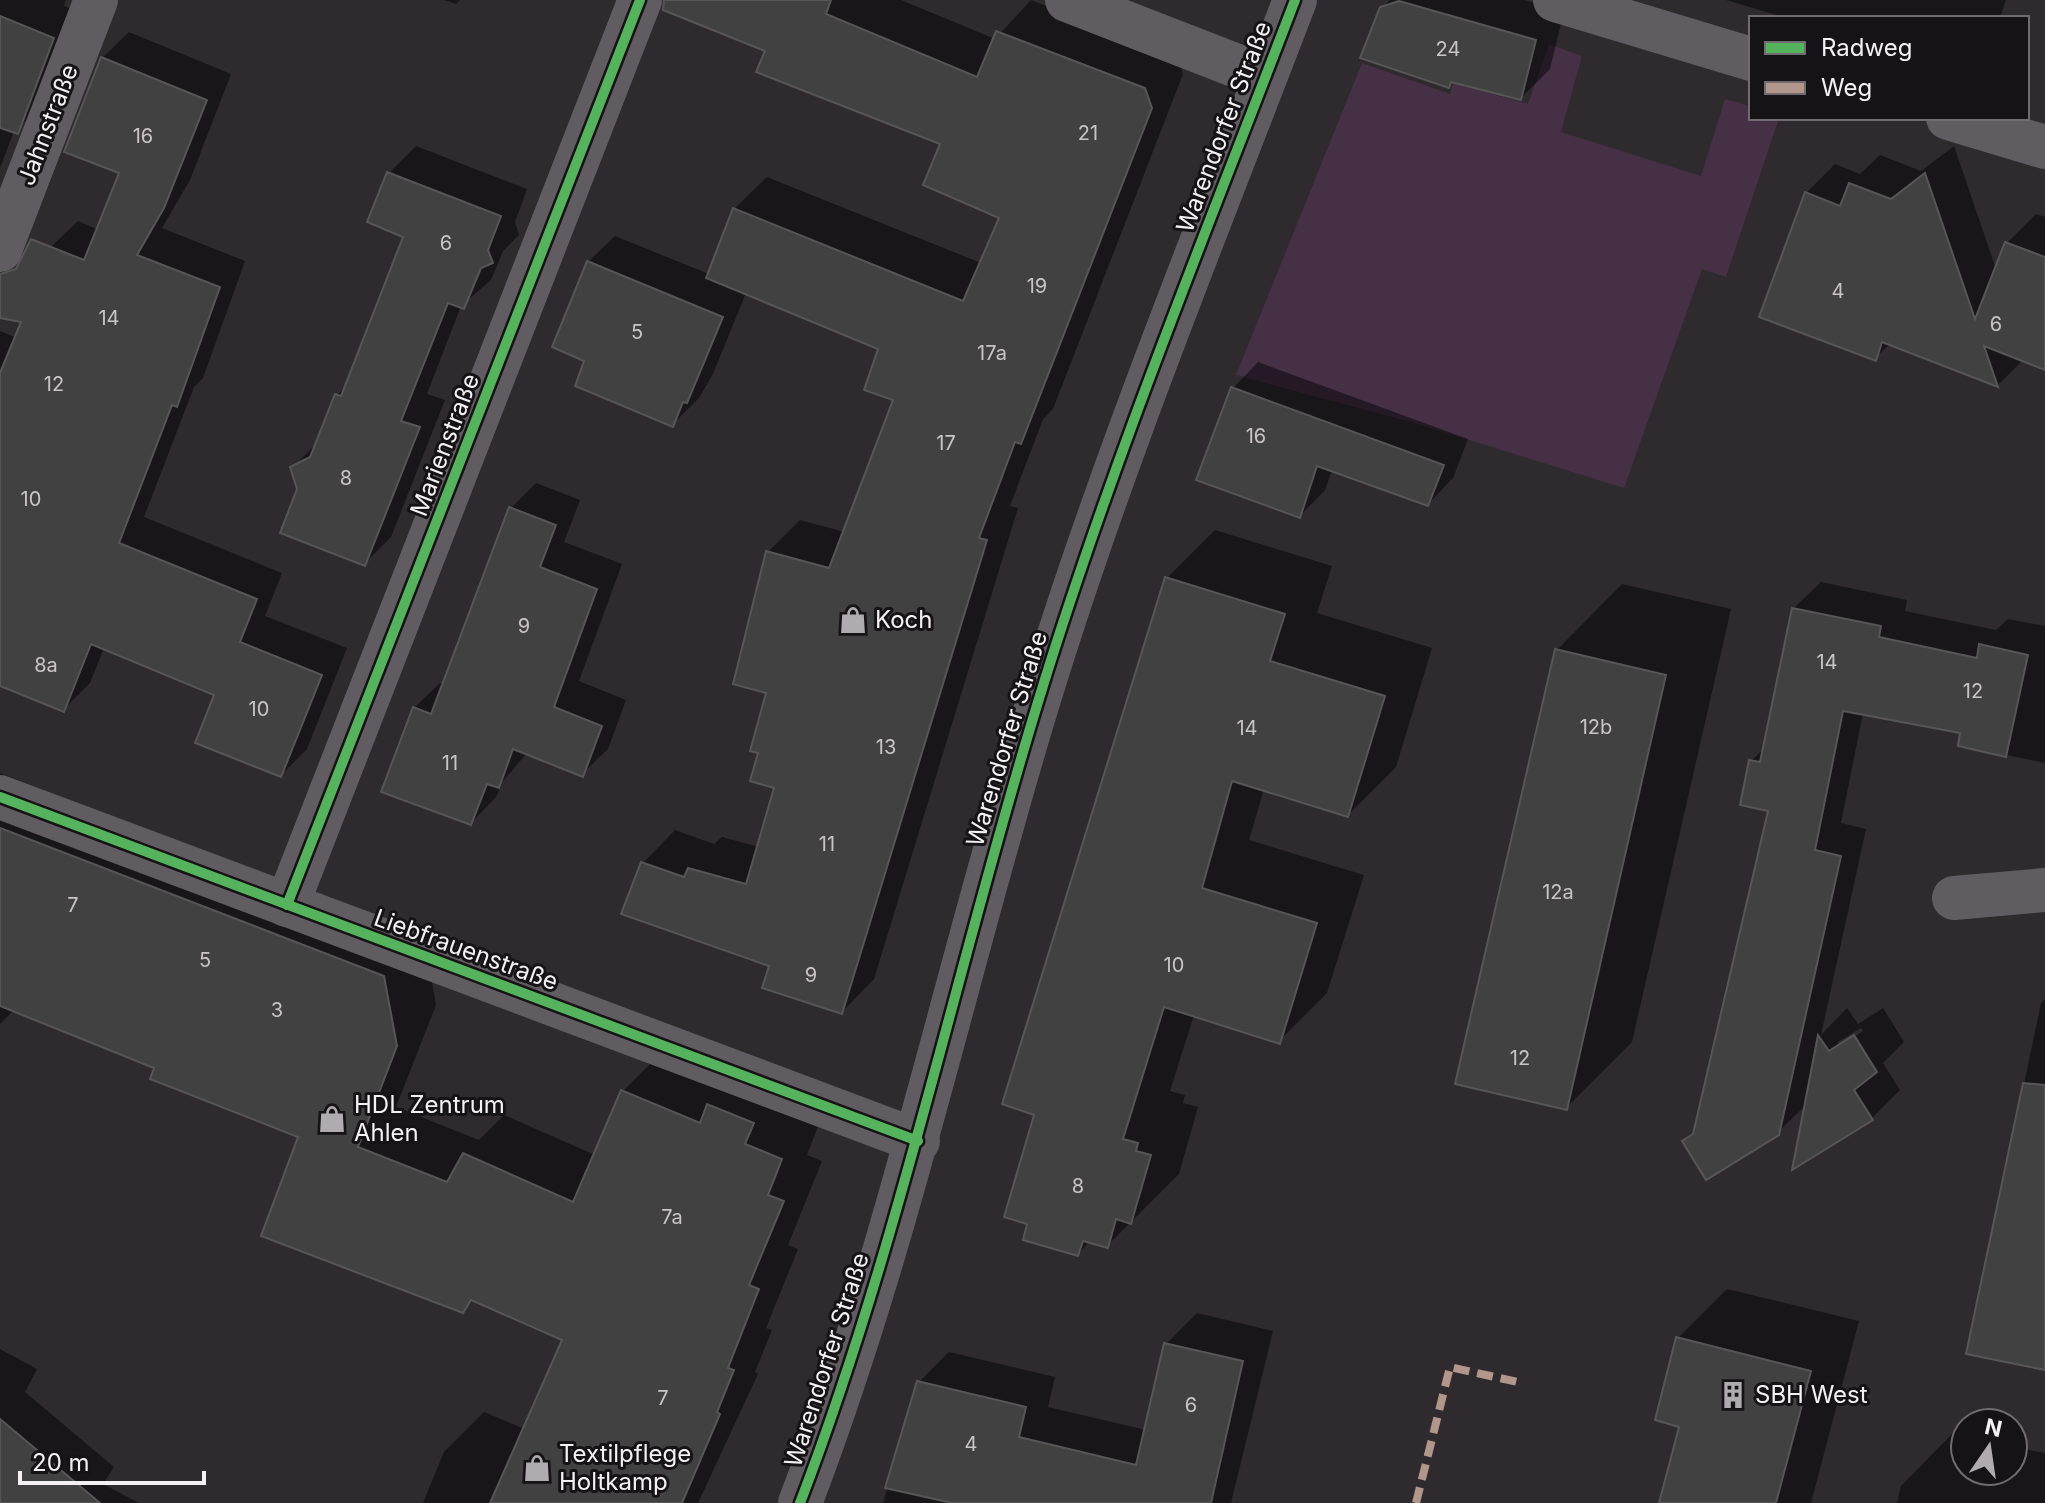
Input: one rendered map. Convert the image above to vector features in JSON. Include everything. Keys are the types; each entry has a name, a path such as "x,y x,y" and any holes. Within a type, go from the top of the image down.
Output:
{"street":[{"name":"Jahnstraße","path":"0,250 96,0"},
{"name":"Marienstraße","path":"287,905 640,0"},
{"path":"1067,0 1265,77"},
{"name":"Warendorfer Straße","path":"800,1503 840,1398 918,1141 960,973 1063,625 1157,351 1295,0"},
{"path":"1555,0 1749,58"},
{"path":"1955,120 2045,147"},
{"name":"Liebfrauenstraße","path":"0,797 918,1141"},
{"path":"1954,898 2045,890"}],"shaded area":[{"path":"1549,44 1582,56 1561,132 1701,176 1725,99 1749,105 1749,120 1778,120 1726,277 1702,269 1624,488 1418,424 1236,375 1362,63 1450,94 1453,83 1528,104"}],"building":[{"path":"664,0 831,0 826,14 977,77 996,31 1145,88 1152,108 1021,444 1015,442 979,538 987,540 842,1014 762,988 769,966 621,914 641,862 684,877 688,868 746,884 774,788 750,781 758,753 750,751 766,693 733,684 766,551 829,568 893,400 864,390 878,349 706,278 733,208 963,301 999,218 923,185 940,144 756,72 765,51 663,10"},
{"path":"1399,1 1536,40 1521,100 1451,82 1449,88 1360,58 1380,7"},
{"path":"0,16 54,38 18,134 0,128"},
{"path":"101,57 207,100 164,208 137,255 220,287 177,407 172,405 119,543 257,599 240,642 322,675 281,777 195,743 214,695 91,644 64,712 0,686 0,373 21,322 0,318 0,274 16,269 31,239 84,260 119,173 64,152"},
{"path":"387,172 501,216 488,250 493,263 481,268 464,309 448,303 401,421 420,427 365,566 280,533 297,489 290,467 310,457 335,394 341,396 403,237 367,222"},
{"path":"1925,173 1975,319 2005,242 2045,257 2045,370 1984,346 1998,387 1882,342 1876,361 1759,317 1805,192 1840,206 1849,183 1891,199"},
{"path":"587,261 723,317 687,403 683,402 673,427 575,386 584,361 552,347"},
{"path":"1231,387 1444,465 1428,506 1317,466 1300,518 1196,480"},
{"path":"509,507 556,525 540,567 597,589 554,707 602,726 583,777 513,749 499,788 487,784 471,825 381,792 413,707 431,714"},
{"path":"1165,577 1285,614 1270,661 1385,696 1348,817 1232,781 1202,888 1317,923 1280,1044 1164,1007 1123,1139 1138,1143 1136,1151 1151,1155 1131,1224 1116,1219 1108,1248 1083,1241 1078,1256 1023,1240 1027,1224 1004,1217 1034,1115 1002,1104"},
{"path":"1792,608 1881,626 1879,637 1977,658 1979,644 2028,655 2006,757 1958,746 1960,733 1843,711 1815,850 1841,856 1779,1135 1706,1180 1682,1141 1693,1134 1768,811 1740,805 1749,760 1760,762"},
{"path":"1555,649 1666,675 1567,1110 1455,1084"},
{"path":"0,828 384,976 397,1046 358,1147 447,1182 463,1153 573,1202 621,1090 700,1123 707,1104 754,1123 745,1144 782,1159 768,1195 784,1201 749,1285 759,1289 728,1368 734,1370 717,1412 720,1414 682,1503 490,1503 562,1340 471,1300 463,1313 261,1236 298,1137 150,1079 154,1068 0,1006"},
{"path":"1818,1035 1829,1051 1854,1035 1877,1072 1854,1090 1873,1120 1792,1170"},
{"path":"2023,1083 2045,1085 2045,1370 1966,1354"},
{"name":"SBH West","path":"1676,1337 1811,1371 1776,1503 1659,1503 1679,1427 1655,1420"},
{"path":"1164,1343 1243,1361 1211,1503 952,1503 885,1488 917,1381 1026,1407 1019,1437 1136,1465"},
{"path":"0,1419 100,1503 0,1503"}],"marked path":[{"path":"1416,1503 1450,1367 1522,1383"}],"cycle path":[{"path":"287,905 640,0"},
{"path":"800,1503 836,1405 898,1205 1008,802 1066,613 1160,349 1295,0"},
{"path":"0,797 918,1141"}],"place":[{"name":"Koch","path":"853,620"},
{"name":"HDL Zentrum Ahlen","path":"332,1119"},
{"name":"SBH West","path":"1733,1395"},
{"name":"Textilpflege Holtkamp","path":"537,1468"}]}
